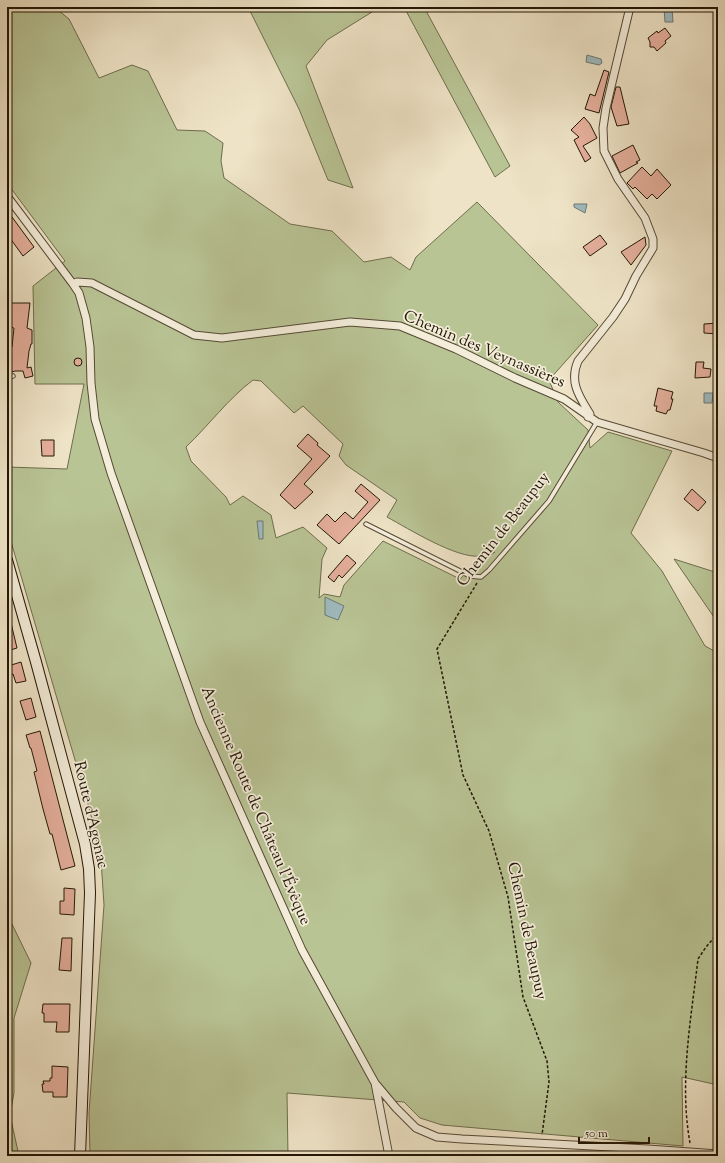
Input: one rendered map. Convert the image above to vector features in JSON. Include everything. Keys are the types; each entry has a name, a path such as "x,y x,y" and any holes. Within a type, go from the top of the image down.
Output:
{"main road":[{"name":"Route d'Agonac","path":"7,560 83,836 89,870 90,892 80,1156"}],"street":[{"path":"588,417 590,414 577,391 573,378 575,369 578,361 613,317 625,299 652,248 653,239 645,218 618,179 604,151 603,128 606,108 630,7"},
{"name":"Ancienne Route de Château l'Évêque","path":"7,196 79,294 86,318 90,347 91,383 95,420 111,473 200,722 302,950 375,1083 396,1108 416,1128 437,1137 718,1154"},
{"name":"Chemin des Veynassières","path":"73,284 77,282 92,283 175,326 194,335 206,337 222,338 350,322 400,326 456,349 515,378 564,399 597,422 718,458"},
{"path":"375,1083 388,1156"}],"lane":[{"path":"7,378 13,376"},
{"name":"Chemin de Beaupuy","path":"482,577 549,501 597,422"},
{"path":"366,524 470,576 482,577"}],"path":[{"name":"Chemin de Beaupuy","path":"482,577 437,649 463,775 489,831 508,897 523,997 548,1061 549,1082 540,1143"},
{"path":"691,1152 687,1128 686,1064 698,960 706,947 718,933"}],"green space":[{"path":"7,7 54,7 69,19 99,78 132,65 148,71 177,130 205,131 223,143 221,161 224,178 290,224 332,231 364,262 391,257 410,270 416,257 477,202 598,325 549,380 558,402 588,430 590,448 608,432 672,451 631,533 662,571 705,646 718,653 718,1085 682,1077 683,1146 442,1125 420,1118 404,1102 287,1093 288,1156 90,1156 89,1113 104,905 101,860 90,811 7,528 7,467 67,469 84,384 35,384 33,286 65,261 7,183","holes":["253,380 261,381 294,413 303,406 343,444 339,456 346,465 397,500 387,517 433,542 459,553 470,556 484,556 495,552 471,568 460,579 383,541 344,585 340,597 324,594 319,598 322,559 327,548 303,527 276,538 271,515 243,496 230,505 226,497 191,461 186,447 244,387"]},
{"path":"248,7 380,7 327,40 306,66 353,188 328,180 299,109"},
{"path":"404,7 424,7 510,166 495,177"},
{"path":"674,559 718,573 718,623"},
{"path":"7,914 31,963 14,1018 14,1093 10,1115 19,1156 7,1156"}],"water":[{"path":"664,8 672,8 673,22 665,22"},
{"path":"587,55 601,59 602,63 599,65 586,62"},
{"path":"574,204 587,204 585,213 574,207"},
{"path":"704,393 713,393 712,403 704,403"},
{"path":"257,521 263,521 263,539 259,539"},
{"path":"325,597 344,606 338,620 325,615"}],"building":[{"path":"665,28 671,36 657,51 654,47 650,47 648,38 657,31 658,33"},
{"path":"604,70 609,72 599,113 585,109 590,94 595,96"},
{"path":"616,87 620,87 629,124 617,126 611,107"},
{"path":"584,117 590,124 597,138 583,146 591,158 585,162 574,140 579,137 571,130"},
{"path":"633,145 640,160 636,162 638,163 620,173 612,156"},
{"path":"642,167 651,176 657,169 671,185 657,199 652,194 647,199 635,187 633,189 627,183"},
{"path":"12,217 34,247 23,256 7,234 7,221"},
{"path":"600,235 607,244 590,256 583,247"},
{"path":"645,237 646,245 631,265 621,252"},
{"path":"9,303 30,303 27,328 32,330 32,344 29,351 27,368 31,367 33,376 25,378 23,371 12,372 10,367 7,368 7,347 12,347 14,328 8,327"},
{"path":"718,323 718,334 704,333 704,324"},
{"path":"76,358 80,358 82,362 80,366 76,366 74,364 74,360"},
{"path":"696,362 704,362 703,368 711,369 710,377 695,378"},
{"path":"658,388 673,392 670,410 668,410 666,414 656,411 657,406 654,406"},
{"path":"308,434 318,443 317,445 330,456 304,484 313,492 295,509 280,495 312,459 297,446"},
{"path":"41,440 54,440 54,456 42,456"},
{"path":"361,484 380,500 339,544 317,525 327,514 335,522 345,512 353,519 368,502 355,491"},
{"path":"692,489 706,502 698,511 684,499"},
{"path":"347,555 356,563 342,578 339,575 334,582 328,577"},
{"path":"7,619 10,619 17,648 7,651"},
{"path":"21,662 26,681 16,683 13,674 10,675 8,666"},
{"path":"31,698 36,717 26,720 20,701"},
{"path":"40,731 75,866 61,870 52,834 50,834 43,809 34,772 37,771 26,735"},
{"path":"64,888 75,889 74,915 60,914 60,901 64,901"},
{"path":"62,938 72,938 71,971 59,970"},
{"path":"43,1004 70,1004 69,1032 56,1032 57,1022 44,1022 44,1013 42,1013"},
{"path":"52,1066 68,1067 67,1097 53,1097 53,1092 43,1092 43,1081 50,1081 50,1078 52,1078"}]}
